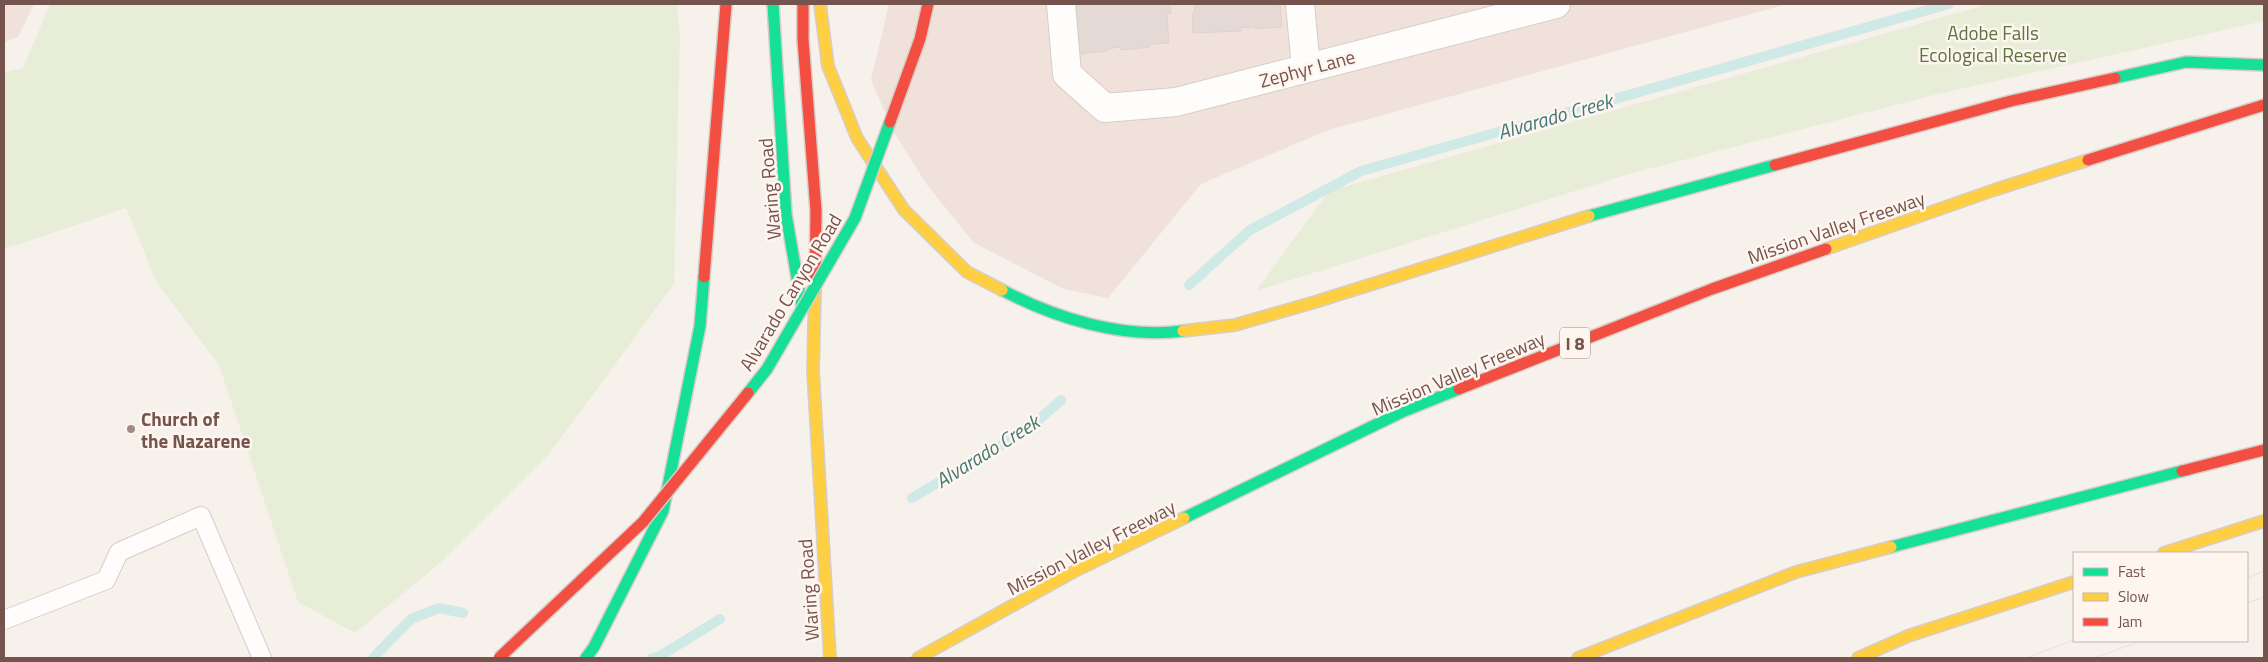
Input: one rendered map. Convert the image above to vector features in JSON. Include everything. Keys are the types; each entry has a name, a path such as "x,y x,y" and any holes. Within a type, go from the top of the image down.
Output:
{"main road":[{"path":"586,658 594,647 663,511 700,326 726,4"},
{"name":"Waring Road","path":"773,4 786,214 812,370"},
{"name":"Waring Road","path":"803,4 803,40 816,211 812,370 830,658"},
{"path":"820,4 828,66 857,138 904,210 967,272 1034,307 1108,328 1162,334 1235,325 1316,302 1616,206 2011,101 2186,62 2264,65"},
{"name":"Alvarado Canyon Road","path":"498,658 642,522 767,369 855,218 920,39 928,4"},
{"name":"Mission Valley Freeway","path":"918,658 1075,572 1402,412 1712,289 1994,190 2264,105"},
{"path":"1578,658 1796,572 2264,450"},
{"path":"2167,552 2264,521"},
{"path":"1858,658 1908,636 2073,582"}],"street":[{"name":"Zephyr Lane","path":"1060,4 1067,74 1105,108 1176,102 1544,5"},
{"path":"1300,4 1306,68"}],"lane":[{"path":"4,620 106,580 120,552 201,516 262,658"}],"shaded area":[{"path":"4,4 34,4 18,37 4,42"},
{"path":"889,4 1787,4 1328,130 1201,184 1108,298 1064,289 974,243 927,185 893,131 871,80"}],"green space":[{"path":"50,4 677,4 680,34 674,284 550,453 439,564 355,633 298,602 219,365 157,283 126,208 4,248 4,72 23,68"},
{"name":"Adobe Falls Ecological Reserve","path":"1989,4 2264,4 2264,21 1934,95 1629,174 1256,291 1329,191"}],"building":[{"path":"1075,4 1170,4 1171,14 1167,14 1169,43 1150,44 1150,47 1121,50 1120,47 1107,49 1108,51 1079,54"},
{"path":"1194,4 1280,4 1282,27 1240,28 1241,31 1193,33 1192,13 1195,13"}],"waterway":[{"name":"Alvarado Creek","path":"1189,285 1250,230 1361,171 1949,4"},
{"name":"Alvarado Creek","path":"912,498 1030,428 1061,400"},
{"name":"Alvarado Creek","path":"373,658 411,619 439,608 463,613"},
{"name":"Alvarado Creek","path":"652,658 660,656 720,619"}],"tram line":[{"path":"2248,578 2264,571"},
{"path":"2248,603 2264,597"},
{"path":"2026,658 2073,640"},
{"path":"2094,658 2138,642"}],"traffic: fast":[{"path":"773,4 786,214 802,307"},
{"path":"2115,78 2186,62 2264,65"},
{"path":"748,393 767,369 855,218 890,122"},
{"path":"1589,216 1775,165"},
{"path":"586,658 594,647 663,511 700,326 704,277"},
{"path":"1002,290 1044,309 1090,324 1136,332 1160,333 1183,331"},
{"path":"1184,518 1402,412 1459,389"},
{"path":"1891,547 2182,471"}],"traffic: slow":[{"path":"820,4 828,66 857,138 904,210 967,272 1002,290"},
{"path":"1826,249 1994,190 2088,160"},
{"path":"1183,331 1235,325 1315,302 1589,216"},
{"path":"815,290 813,370 830,658"},
{"path":"918,658 1075,571 1184,518"},
{"path":"2167,552 2264,521"},
{"path":"1578,658 1796,572 1891,547"},
{"path":"1858,658 1908,636 2073,582"}],"traffic: jam":[{"path":"704,277 726,4"},
{"path":"803,4 803,40 816,211 815,290"},
{"path":"890,122 920,39 928,4"},
{"path":"1775,165 2011,101 2115,78"},
{"path":"2088,160 2264,105"},
{"path":"1459,389 1712,289 1826,249"},
{"path":"499,658 643,522 748,393"},
{"path":"2182,471 2264,450"}],"place":[{"name":"Church of the Nazarene","path":"131,429"}]}
